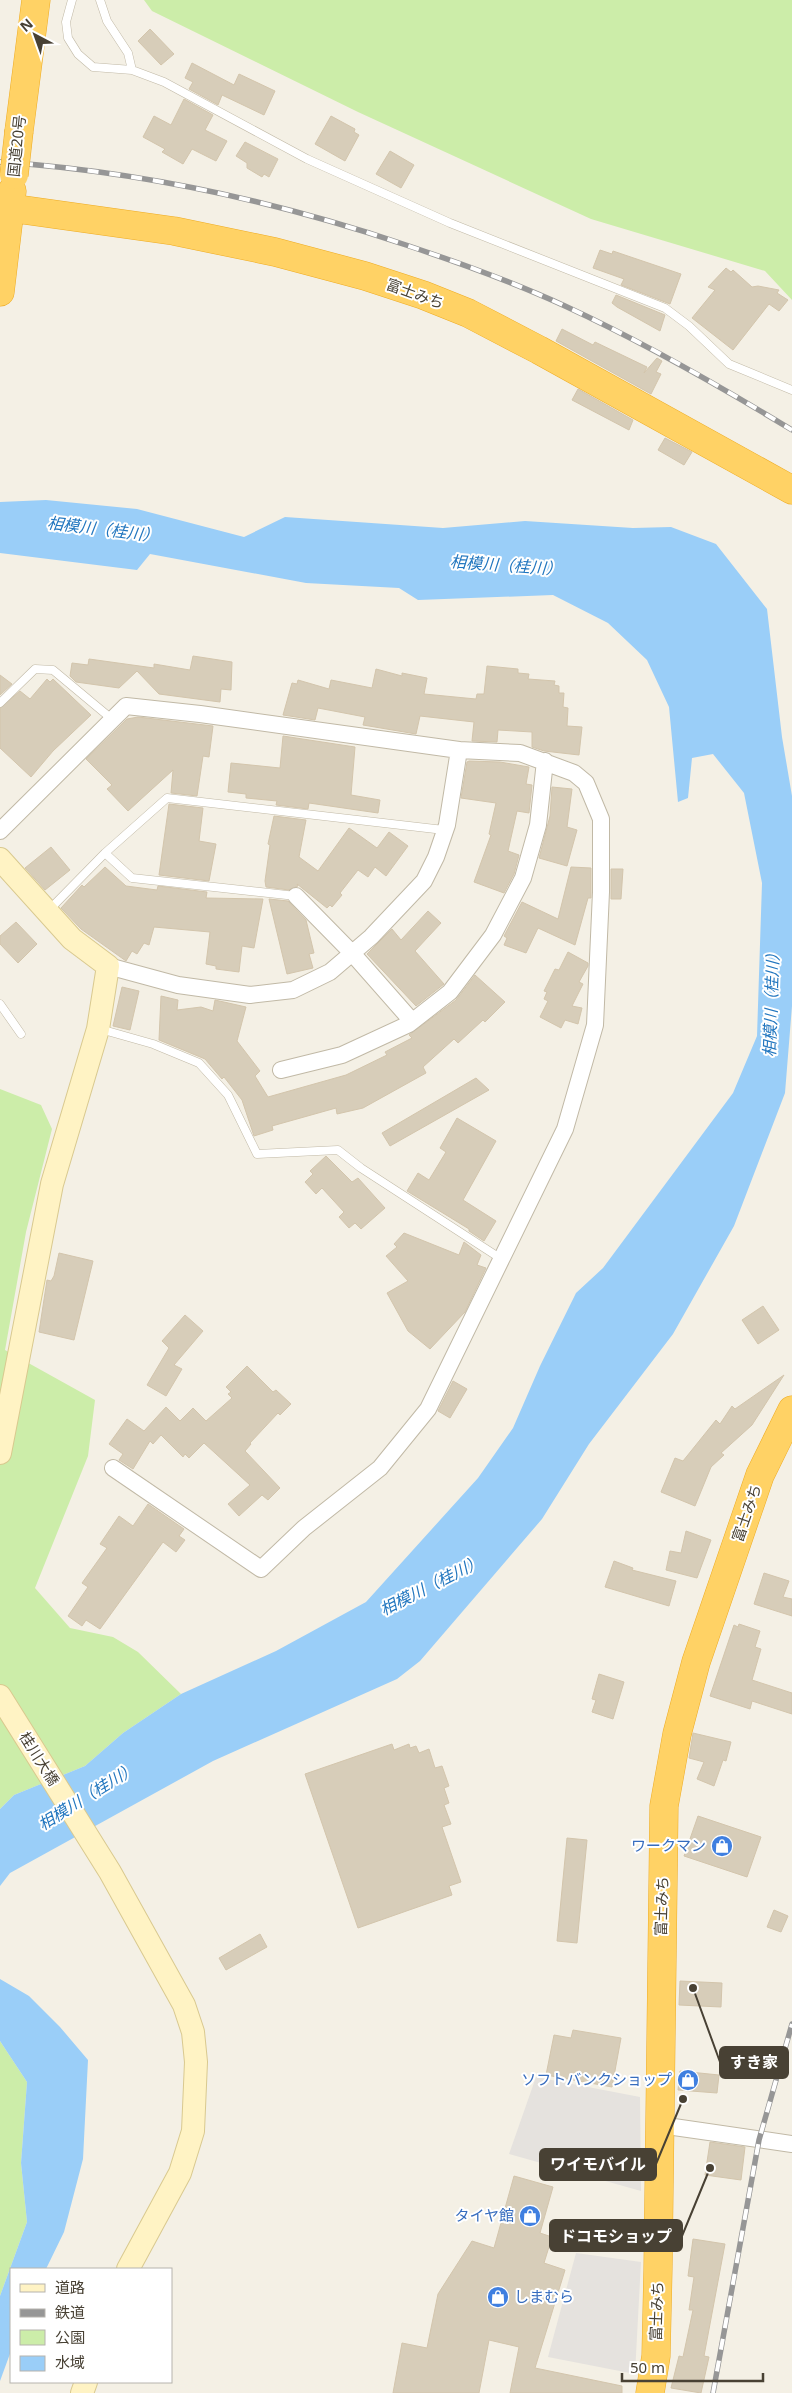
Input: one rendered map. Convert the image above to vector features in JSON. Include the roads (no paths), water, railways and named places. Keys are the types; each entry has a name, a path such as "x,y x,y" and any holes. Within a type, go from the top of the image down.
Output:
{"highway":[{"name":"国道20号","path":"1,286 5,208 14,175 36,0"},
{"name":"富士みち","path":"5,208 174,231 275,252 365,276 423,295 468,313 565,364 792,490"},
{"name":"富士みち","path":"650,2393 656,2356 664,1806 677,1734 696,1662 760,1475 792,1410"}],"street":[{"path":"0,832 126,706 200,714 459,750 520,753 574,773 586,783 601,819 601,892 595,1025 566,1129 428,1409 380,1468 304,1528 261,1569 113,1468"},
{"path":"0,859 72,939 108,966 178,985 250,995 293,990 330,972 352,953 424,881 436,857 444,830 459,750"},
{"path":"281,1070 342,1055 408,1024 450,992 498,927 523,878 538,825 545,761"},
{"path":"296,896 352,953 411,1020"},
{"path":"0,1453 52,1184 98,1029 108,966"},
{"name":"桂川大橋","path":"0,1696 110,1872 184,2005 193,2032 196,2062 193,2130 180,2173 129,2268"},
{"path":"660,2125 792,2144"}],"lane":[{"path":"72,0 66,22 68,38 78,54 93,67 132,70 164,82 306,159 450,223 665,308 689,326 729,364 792,390"},
{"path":"100,0 107,21 128,53 132,70"},
{"path":"0,703 35,669 54,670 113,720"},
{"path":"47,912 106,853 167,798 444,830"},
{"path":"106,853 132,878 296,896"},
{"path":"0,1004 21,1034"},
{"path":"98,1029 154,1044 199,1063 228,1095 257,1154 338,1150 361,1168 503,1260"}],"water":[{"name":"相模川（桂川）","path":"46,500 137,509 244,537 285,517 443,528 525,521 633,528 671,527 716,544 767,609 782,737 792,796 792,1006 785,1093 734,1226 673,1334 589,1444 542,1519 420,1661 397,1679 213,1761 10,1873 0,1886 0,1809 14,1795 85,1766 123,1733 181,1694 276,1651 366,1602 478,1478 513,1428 540,1366 576,1293 603,1268 733,1093 757,1036 762,883 744,793 713,754 692,758 688,798 678,802 669,707 647,660 608,623 553,595 418,600 399,588 306,583 150,554 137,570 0,553 0,502"},
{"path":"0,1979 29,1996 60,2027 88,2060 83,2159 64,2232 46,2268 10,2268 27,2222 21,2163 27,2082 0,2041"},
{"path":"10,2269 10,2354 0,2381 0,2296"}],"railway":[{"path":"0,162 52,166 206,190 357,229 426,252 526,289 623,334 792,430"},
{"path":"713,2393 759,2140 792,2024"}],"place":[{"name":"ワークマン","path":"722,1846"},
{"name":"すき家","path":"693,1988"},
{"name":"ソフトバンクショップ","path":"688,2080"},
{"name":"ワイモバイル","path":"683,2099"},
{"name":"ドコモショップ","path":"710,2168"},
{"name":"タイヤ館","path":"530,2216"},
{"name":"しまむら","path":"498,2297"}]}
